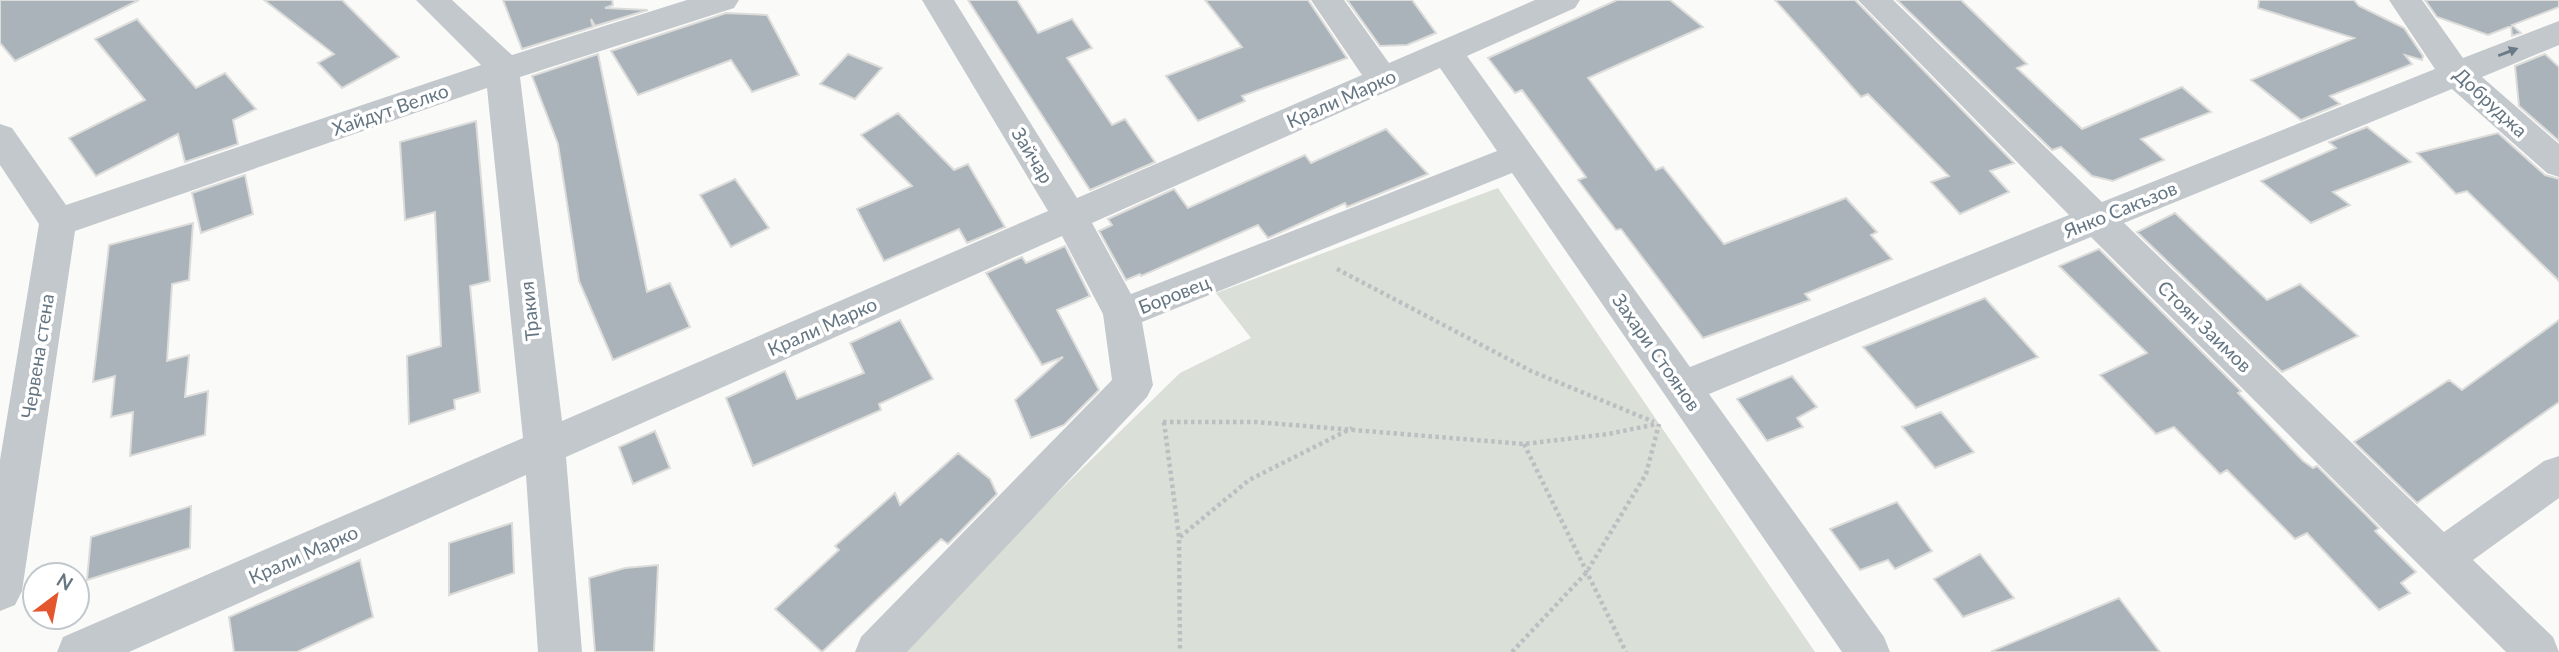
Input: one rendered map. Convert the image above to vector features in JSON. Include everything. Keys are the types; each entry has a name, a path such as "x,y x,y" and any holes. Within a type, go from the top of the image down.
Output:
{"street":[{"path":"432,0 500,63 502,70"},
{"name":"Хайдут Велко","path":"58,222 502,70 723,0"},
{"name":"Зайчар","path":"938,0 1070,217 1122,314"},
{"path":"1327,0 1383,79"},
{"name":"Крали Марко","path":"79,652 1564,0"},
{"name":"Стоян Заимов","path":"1874,0 2537,652"},
{"name":"Добруджа","path":"2405,0 2456,73 2559,164"},
{"name":"Янко Сакъзов","path":"1682,387 2559,32"},
{"name":"Захари Стоянов","path":"1446,52 1868,652"},
{"name":"Тракия","path":"502,70 545,449 560,652"},
{"path":"0,137 58,222"},
{"name":"Боровец","path":"1133,385 1122,314 1520,156"},
{"name":"Червена стена","path":"0,591 13,412 58,222"},
{"path":"877,652 1133,385"},
{"path":"2442,558 2559,474"}],"path":[{"path":"1304,244 1313,256 1531,371 1659,424"},
{"path":"1133,385 1157,396 1164,422 1179,537 1180,652"},
{"path":"1164,422 1256,422 1524,444 1608,434 1659,424"},
{"path":"1512,652 1586,573 1646,474 1659,424"},
{"path":"1179,537 1249,480 1352,428"},
{"path":"1524,444 1626,652"}],"shaded area":[{"path":"1498,188 1815,652 894,652 1180,373 1251,338 1216,293"}],"building":[{"path":"0,0 139,0 15,61 0,43"},
{"path":"264,0 342,0 399,57 342,88 318,63 334,54"},
{"path":"503,0 612,0 613,5 605,8 648,10 595,26 591,19 593,27 522,49"},
{"path":"968,0 1017,0 1038,33 1072,19 1092,48 1067,58 1112,125 1125,119 1155,162 1090,190"},
{"path":"1205,0 1308,0 1347,58 1242,96 1245,101 1198,121 1166,76 1242,47"},
{"path":"1347,0 1412,0 1436,33 1407,45 1380,46"},
{"path":"1617,0 1670,0 1703,27 1588,78 1656,170 1663,167 1724,244 1846,198 1877,232 1871,235 1892,259 1805,294 1810,300 1703,338 1621,229 1616,230 1578,180 1586,177 1522,90 1515,93 1488,58"},
{"path":"1775,0 1855,0 2014,163 1990,171 2009,192 1960,214 1931,182 1949,176 1868,94 1861,97"},
{"path":"1897,0 1961,0 2027,64 2017,68 2082,129 2182,87 2211,112 2141,139 2164,160 2113,181 2092,176 2061,147 2052,150"},
{"path":"2259,0 2354,0 2359,6 2404,28 2423,56 2422,60 2405,55 2412,64 2330,96 2340,104 2301,120 2251,80 2354,38 2258,8"},
{"path":"2425,0 2559,0 2559,7 2512,25 2521,33 2512,36 2511,26 2488,35 2437,17"},
{"path":"726,13 767,15 799,75 752,92 731,60 638,95 611,51"},
{"path":"137,19 196,88 225,73 256,109 233,120 238,144 185,162 178,134 96,176 69,138 145,100 95,39"},
{"path":"598,54 647,292 670,283 690,327 613,360 579,281 558,144 532,76"},
{"path":"848,54 882,68 855,99 820,84"},
{"path":"2545,54 2559,67 2559,141 2519,106 2515,66"},
{"path":"898,113 954,170 968,164 1005,227 967,243 959,229 884,261 857,209 912,186 861,135"},
{"path":"476,121 490,281 470,286 480,392 454,400 455,409 409,424 407,356 441,346 435,212 405,220 400,142"},
{"path":"2367,127 2411,162 2333,192 2350,205 2311,223 2261,181 2336,148 2329,142"},
{"path":"1386,129 1428,174 1347,207 1345,203 1268,238 1258,225 1126,280 1099,231 1112,225 1108,219 1174,189 1188,208 1305,155 1311,163"},
{"path":"2498,133 2545,175 2559,179 2559,281 2467,191 2456,194 2417,153"},
{"path":"245,175 253,214 201,233 192,193"},
{"path":"735,179 769,228 731,247 700,195"},
{"path":"2175,213 2267,300 2300,284 2358,336 2282,372 2137,232"},
{"path":"193,223 189,280 172,284 167,361 189,355 185,397 208,391 205,435 130,456 133,412 111,417 115,376 93,382 109,245"},
{"path":"1065,246 1090,296 1057,310 1099,390 1064,425 1031,438 1015,400 1063,357 1042,365 986,273 1022,257 1026,263"},
{"path":"2099,249 2241,391 2238,393 2303,461 2313,468 2317,466 2379,528 2375,531 2416,572 2401,583 2410,593 2379,610 2307,533 2295,539 2227,470 2220,474 2174,427 2156,434 2100,375 2147,353 2059,266"},
{"path":"1985,298 2038,357 1916,408 1863,347"},
{"path":"900,320 933,379 879,404 881,410 753,466 726,398 785,371 797,399 864,373 850,343"},
{"path":"2559,320 2559,402 2417,503 2354,442 2449,380 2462,390"},
{"path":"1792,376 1817,407 1797,418 1803,427 1767,441 1737,399"},
{"path":"1941,412 1974,452 1935,468 1902,427"},
{"path":"655,431 670,468 633,484 619,447"},
{"path":"958,453 990,479 997,494 948,544 941,539 822,652 775,609 839,550 835,546 895,493 900,505"},
{"path":"1897,502 1932,551 1895,569 1888,560 1860,570 1830,529"},
{"path":"191,506 190,548 91,579 91,561 89,561 91,537"},
{"path":"512,523 514,573 449,595 449,543"},
{"path":"1980,554 2014,598 1963,617 1934,579"},
{"path":"360,560 373,617 297,652 234,652 229,617"},
{"path":"658,565 654,652 595,652 589,578 625,568"},
{"path":"2119,598 2160,652 1992,651"}]}
